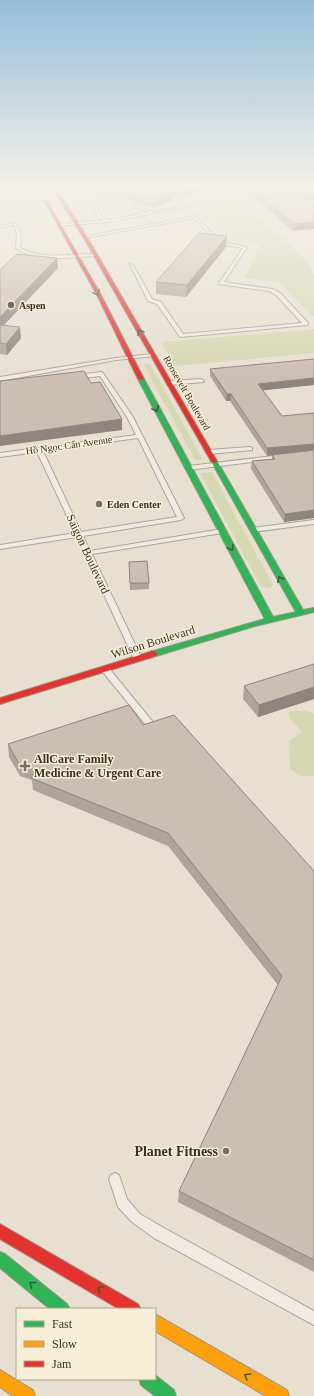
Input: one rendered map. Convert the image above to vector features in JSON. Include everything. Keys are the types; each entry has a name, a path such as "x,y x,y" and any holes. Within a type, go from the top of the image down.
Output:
{"main road":[{"path":"75,251 131,357 147,392 270,620"},
{"name":"Roosevelt Boulevard","path":"94,251 300,612"},
{"name":"Wilson Boulevard","path":"0,701 270,620 314,610"},
{"path":"0,1231 131,1308"},
{"path":"0,1259 61,1308"},
{"path":"156,1323 281,1396"},
{"path":"0,1378 28,1396"},
{"path":"148,1380 168,1396"}],"lane":[{"path":"23,251 28,254 44,256 96,255"},
{"path":"131,265 150,300 159,303 182,336 306,324 278,294 270,290 221,283 242,251"},
{"path":"0,380 131,357 153,355"},
{"path":"0,547 182,518 130,417 101,374 70,378"},
{"path":"169,383 200,381"},
{"name":"Hồ Ngọc Cẩn Avenue","path":"0,455 139,436"},
{"path":"209,452 250,448"},
{"name":"Saigon Boulevard","path":"39,450 138,659"},
{"path":"188,468 291,456"},
{"path":"253,530 314,522"},
{"path":"88,553 222,532"},
{"path":"105,669 149,723"},
{"path":"115,1179 122,1202 136,1218 314,1318"}],"green space":[{"path":"257,251 296,251 310,265 314,275 314,317 279,282 244,278"},
{"path":"314,329 314,353 175,366 161,342"},
{"path":"150,364 202,458 201,460 195,460 144,365"},
{"path":"212,472 273,585 270,588 261,587 200,473"},
{"path":"289,711 307,711 314,714 314,776 301,776 290,769 289,741 302,732 289,717"}],"building":[{"path":"183,251 215,251 187,285 156,282"},
{"name":"Aspen","path":"17,254 57,258 0,317 0,270"},
{"path":"0,325 20,327 6,344 0,343"},
{"path":"314,359 314,378 258,384 282,416 314,413 314,444 267,448 231,394 227,394 210,369"},
{"path":"84,371 91,383 100,382 122,419 0,436 0,381"},
{"path":"314,450 314,510 285,514 252,461 275,459 272,455"},
{"path":"147,561 149,583 130,583 129,562"},
{"path":"314,664 314,687 259,705 244,686"},
{"path":"129,705 143,725 174,715 314,871 314,1260 179,1191 282,976 168,833 31,778 37,770 19,764 8,744"}],"traffic: fast":[{"path":"141,379 270,620"},
{"path":"214,461 300,612"},
{"path":"153,654 253,624 314,610"},
{"path":"0,1259 61,1308"},
{"path":"148,1380 168,1396"}],"traffic: slow":[{"path":"156,1323 281,1396"},
{"path":"0,1378 27,1396"}],"traffic: jam":[{"path":"74,251 99,295 141,379"},
{"path":"93,251 214,461"},
{"path":"0,701 153,654"},
{"path":"0,1231 131,1308"}],"place":[{"name":"Aspen","path":"11,305"},
{"name":"Eden Center","path":"99,504"},
{"name":"AllCare Family Medicine & Urgent Care","path":"25,766"},
{"name":"Planet Fitness","path":"226,1151"}]}
